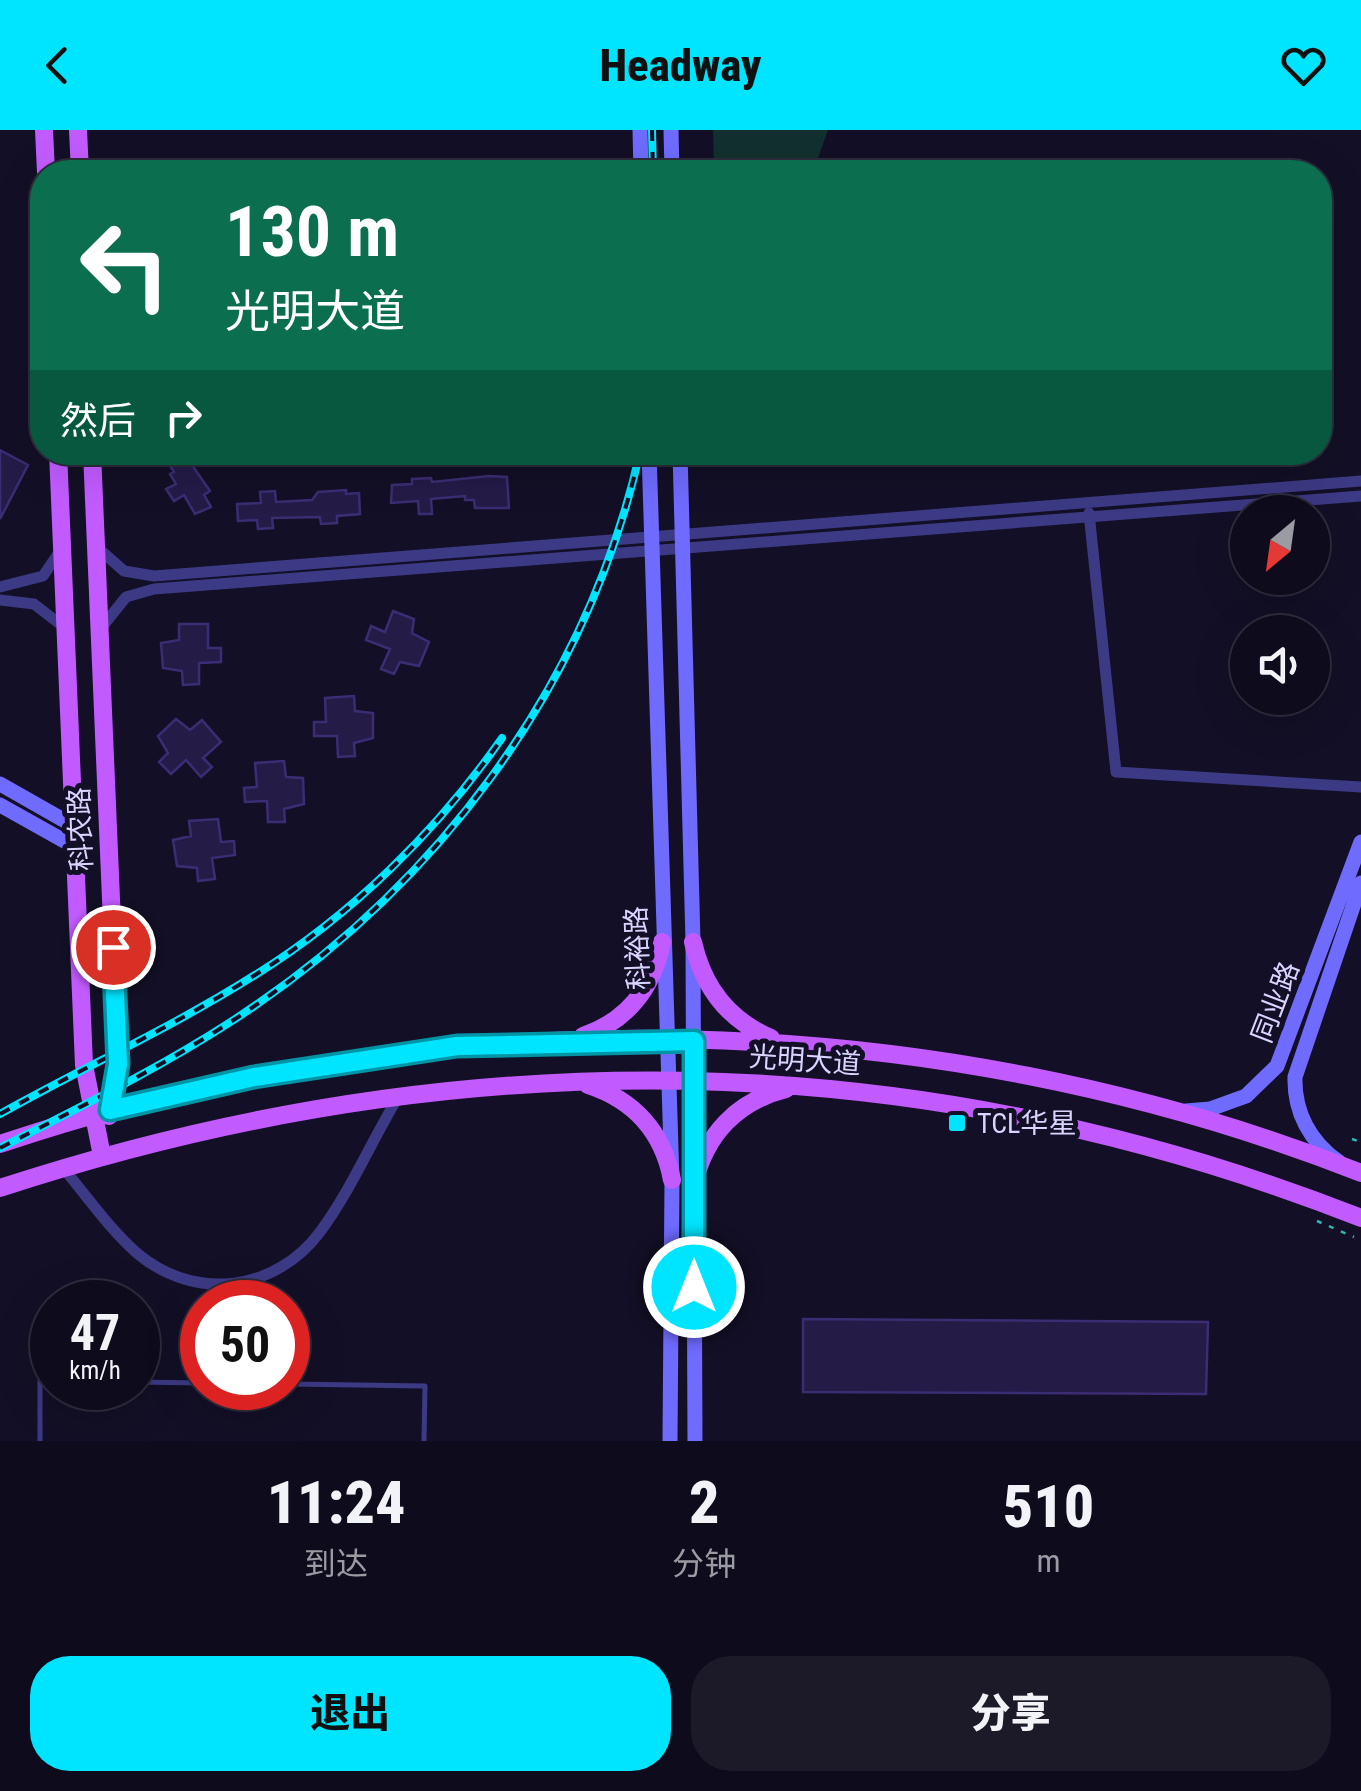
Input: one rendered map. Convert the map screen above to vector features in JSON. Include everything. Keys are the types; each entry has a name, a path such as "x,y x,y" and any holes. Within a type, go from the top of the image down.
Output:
{"main road":[{"path":"44,130 45,160"},
{"path":"78,130 79,160"},
{"path":"640,130 641,160"},
{"path":"671,130 672,160"},
{"name":"科农路","path":"59,465 84,1065 102,1113"},
{"name":"科农路","path":"93,465 118,1064 102,1113 102,1156"},
{"name":"科裕路","path":"649,465 672,1180 670,1441"},
{"name":"科裕路","path":"680,465 693,942 694,1441"},
{"path":"0,784 74,826"},
{"path":"0,806 74,847"},
{"name":"同业路","path":"1172,1110 1222,1106 1246,1096 1271,1076 1361,842"},
{"name":"同业路","path":"1356,1171 1324,1151 1306,1128 1296,1101 1295,1077 1361,883"},
{"path":"560,1040 600,1030 633,1005 655,970 662,942"},
{"path":"693,942 707,984 724,1007 760,1034 802,1046"},
{"name":"光明大道","path":"0,1144 102,1113 348,1059 457,1046 560,1040 694,1041 945,1059 1046,1077 1246,1130 1356,1171"},
{"name":"光明大道","path":"0,1188 102,1156 253,1119 399,1095 561,1082 694,1080 939,1100 1037,1118 1233,1170 1361,1218"},
{"path":"561,1082 602,1089 636,1111 660,1142 672,1180"},
{"path":"694,1184 708,1145 734,1114 772,1092 801,1087"}],"street":[{"path":"100,636 114,607 142,591 1361,481"},
{"path":"682,542 1090,518 1361,496"},
{"path":"1088,504 1116,772 1361,787"},
{"path":"0,587 43,576 54,564 62,542"},
{"path":"96,542 105,559 117,568 154,576 651,545"},
{"path":"0,600 34,604 65,628"},
{"path":"240,1280 269,1274 311,1243 399,1095"},
{"path":"62,1168 137,1253 171,1275 194,1280"}],"lane":[{"path":"310,1384 424,1386 424,1441"},
{"path":"40,1410 40,1441"}],"path":[{"path":"1352,1139 1361,1142"},
{"path":"1317,1221 1354,1236"}],"green space":[{"path":"713,130 828,130 817,160 714,160"}],"building":[{"path":"0,450 28,465 0,519"},
{"path":"170,465 192,465 210,491 204,495 211,507 195,514 184,495 174,501 166,489 176,484 170,474 174,472"},
{"path":"507,477 509,508 475,508 474,500 465,500 465,496 431,499 432,514 419,514 418,501 391,503 392,485 412,484 412,479 431,478 432,482"},
{"path":"346,490 346,494 359,493 360,514 337,516 337,523 321,524 320,517 272,518 273,528 258,529 257,520 238,521 237,504 261,503 260,492 275,491 276,502 312,500 318,492"},
{"path":"393,611 414,619 412,633 429,642 419,666 400,662 394,674 381,669 390,649 366,640 371,626 385,632"},
{"path":"179,624 208,624 208,648 221,648 221,662 199,663 199,684 183,685 182,671 163,668 161,643 179,640"},
{"path":"354,696 355,711 373,713 373,738 354,743 355,756 338,757 337,736 314,736 314,722 326,722 325,698"},
{"path":"176,719 190,730 202,720 221,742 203,758 212,767 201,777 186,760 171,774 159,762 168,753 158,736"},
{"path":"284,761 286,777 303,778 304,804 284,809 285,822 268,822 267,801 245,802 244,788 257,787 255,763"},
{"path":"218,819 221,842 234,841 235,855 212,858 215,879 198,881 197,868 177,866 173,840 191,836 189,821"},
{"path":"803,1319 1208,1322 1206,1394 803,1392"}],"railway":[{"path":"652,130 653,160"},
{"path":"0,1148 147,1072 232,1021 305,969 374,910 436,846 492,776 541,702 582,622 616,539 636,465"},
{"path":"0,1114 224,994 325,926 421,838 502,738"}],"place":[{"name":"TCL华星","path":"957,1123"}],"route":[{"path":"113,947 118,1064 110,1110 348,1059 457,1046 560,1040 694,1041 694,1287"}]}
